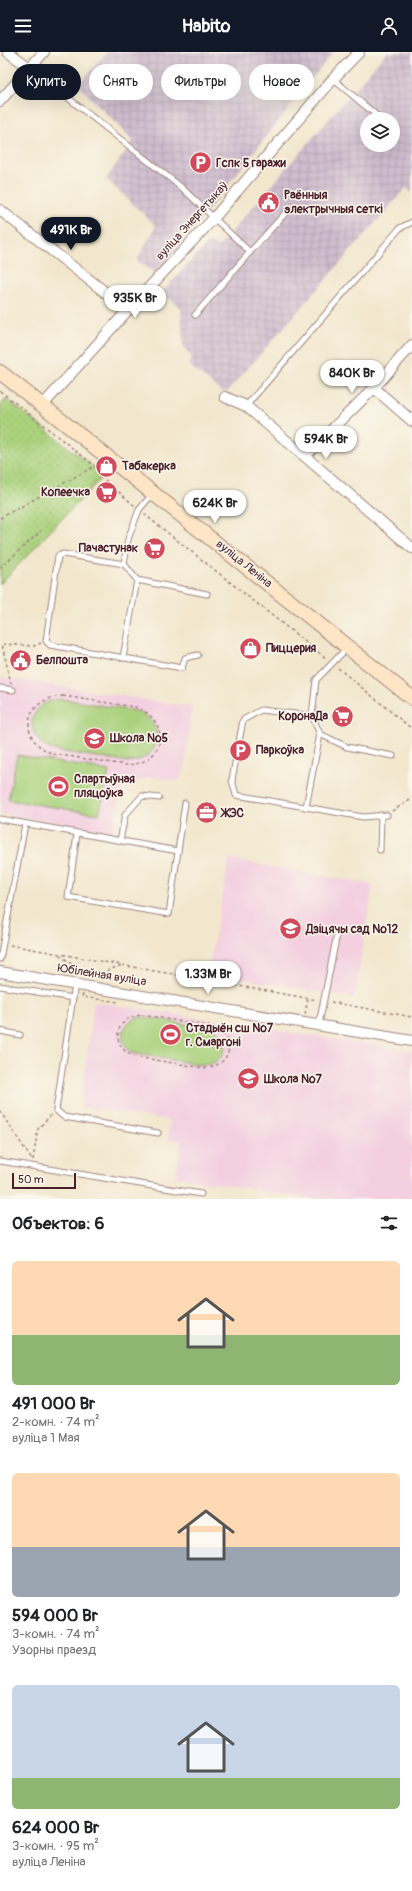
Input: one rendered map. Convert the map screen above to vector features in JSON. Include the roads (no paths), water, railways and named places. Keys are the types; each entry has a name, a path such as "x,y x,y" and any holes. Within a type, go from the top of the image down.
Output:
{"main road":[{"name":"вуліца Леніна","path":"1,376 153,492 412,698"}],"street":[{"path":"8,52 24,64"},
{"path":"34,64 44,52"},
{"name":"вуліца Энергетыкаў","path":"42,406 128,310 213,219 359,52"},
{"path":"0,101 12,88"},
{"path":"0,210 128,310"},
{"path":"304,456 374,388 412,346"},
{"path":"374,388 412,421"},
{"path":"225,397 246,406 412,548"},
{"name":"Юбілейная вуліца","path":"0,972 319,1024 412,1041"}],"lane":[{"path":"333,80 372,112"},
{"path":"71,100 181,187 213,219 250,252"},
{"path":"195,315 289,209"},
{"path":"246,406 400,228 412,222"},
{"path":"124,564 128,539 139,510 153,492"},
{"path":"198,655 185,658 182,668 50,645 46,641 46,635 58,556 63,554 124,564 137,580 207,594"},
{"path":"123,658 137,580"},
{"path":"306,807 320,734 312,716 316,680 348,647"},
{"path":"0,688 13,690"},
{"path":"312,716 261,710 243,720 232,780 236,794 362,817 384,815 380,850"},
{"path":"320,734 347,747 393,756"},
{"path":"120,841 125,815 142,796 159,798"},
{"path":"77,834 68,897 169,914 185,803"},
{"path":"0,819 178,851"},
{"path":"0,959 25,824"},
{"path":"319,1024 337,934"},
{"path":"75,984 56,1110 64,1117 158,1133"},
{"path":"0,986 73,998"},
{"path":"0,1032 20,1035"},
{"path":"0,1161 201,1194"}],"place":[{"name":"Гспк 5 гаражи","path":"201,163"},
{"name":"Раённыя электрычныя сеткі","path":"268,202"},
{"name":"Табакерка","path":"106,466"},
{"name":"Копеечка","path":"106,492"},
{"name":"Пачастунак","path":"154,548"},
{"name":"Пиццерия","path":"250,648"},
{"name":"Белпошта","path":"21,660"},
{"name":"КоронаДа","path":"343,716"},
{"name":"Школа №5","path":"94,738"},
{"name":"Паркоўка","path":"240,750"},
{"name":"Спартыўная пляцоўка","path":"58,786"},
{"name":"ЖЭС","path":"206,813"},
{"name":"Дзіцячы сад №12","path":"291,929"},
{"name":"Стадыён сш №7 г. Смаргоні","path":"171,1035"},
{"name":"Школа №7","path":"248,1079"}]}
